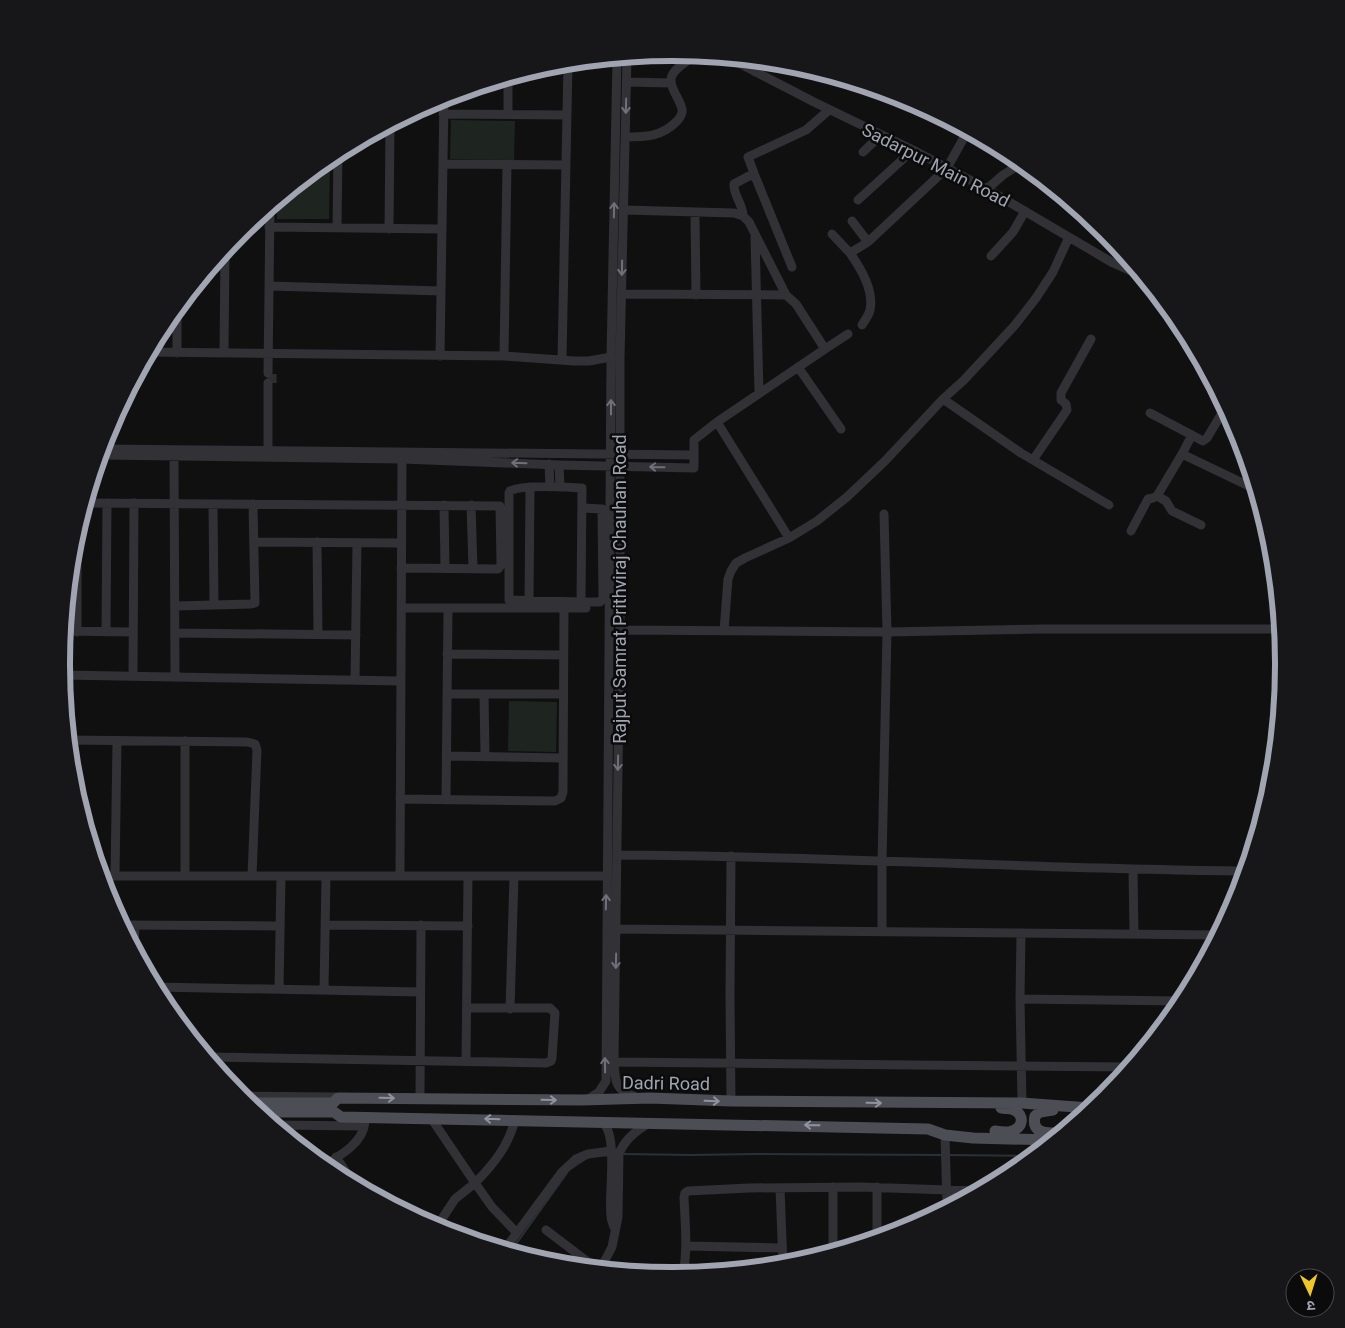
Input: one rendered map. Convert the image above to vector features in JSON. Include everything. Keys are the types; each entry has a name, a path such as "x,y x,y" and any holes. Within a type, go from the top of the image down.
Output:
{"main road":[{"name":"Dadri Road","path":"338,1098 511,1100 650,1098 731,1102 1022,1103 1080,1108"},
{"path":"269,1111 333,1103 338,1098"},
{"path":"511,1100 514,1120"},
{"path":"260,1103 310,1107 365,1122 431,1118 1010,1132 1017,1129 1021,1124 1022,1120 1014,1110 970,1104"},
{"path":"1050,1133 1038,1131 1034,1122 1035,1116 1046,1110 1078,1109"},
{"path":"928,1129 946,1141 982,1138 1042,1140"}],"street":[{"path":"626,137 656,136 666,131 680,118 682,107 671,83 671,78 674,72 687,62"},
{"name":"Rajput Samrat Prithviraj Chauhan Road","path":"615,454 622,294 627,63"},
{"name":"Rajput Samrat Prithviraj Chauhan Road","path":"617,64 611,357 620,630 614,1062 615,1078 619,1088 625,1094 650,1098"},
{"name":"Sadarpur Main Road","path":"743,65 987,189 1068,237 1128,269"},
{"path":"755,72 757,67"},
{"path":"564,359 568,71"},
{"path":"627,82 671,83"},
{"path":"508,84 508,114"},
{"path":"440,356 443,106"},
{"path":"792,267 748,157 806,130 829,110"},
{"path":"443,114 567,115"},
{"path":"389,229 390,132"},
{"path":"864,152 881,135"},
{"path":"850,253 868,242 947,168 964,137"},
{"path":"858,200 913,150"},
{"path":"337,227 338,163"},
{"path":"443,164 566,165"},
{"path":"504,356 507,165"},
{"path":"987,189 1014,168"},
{"path":"743,216 742,206 734,189 734,184 749,176 755,176"},
{"path":"624,210 734,213 743,216 749,222 786,295 796,304 825,349"},
{"path":"991,256 1013,232 1025,211"},
{"path":"695,213 696,295"},
{"path":"270,216 270,373"},
{"path":"852,221 868,242"},
{"path":"269,227 442,229"},
{"path":"754,232 759,393"},
{"path":"832,234 860,267 868,286 871,302 869,313 862,324"},
{"path":"724,631 728,579 736,563 788,538 817,521 847,497 884,461 991,352 1036,298 1053,272 1068,237"},
{"path":"224,353 225,261"},
{"path":"269,286 441,290"},
{"path":"622,294 786,295"},
{"path":"177,321 177,353"},
{"path":"402,455 554,465 694,468 694,440 759,393 848,334"},
{"path":"1033,460 1067,410 1066,404 1061,400 1061,393 1091,339"},
{"path":"157,352 504,356 589,361 611,357"},
{"path":"798,367 841,429"},
{"path":"270,383 270,453"},
{"path":"943,399 1033,460 1109,505"},
{"path":"1150,413 1201,440 1206,440 1221,416"},
{"path":"717,422 788,538"},
{"path":"1131,531 1148,499 1157,496 1192,435"},
{"path":"110,449 174,453"},
{"path":"107,456 174,453 694,455"},
{"path":"174,453 175,677"},
{"path":"1182,454 1248,486"},
{"path":"400,876 402,455"},
{"path":"554,465 555,487"},
{"name":"Rajput Samrat Prithviraj Chauhan Road","path":"582,1100 588,1100 599,1092 606,1082 609,608 615,467"},
{"path":"530,487 530,601"},
{"path":"581,602 582,488 530,487 514,489 509,493 508,598 511,601 581,602 600,602 603,598 602,509 582,508"},
{"path":"1157,496 1166,501 1172,511 1201,525"},
{"path":"92,503 498,505 501,509 501,567 498,569 401,568"},
{"path":"106,632 107,503"},
{"path":"133,676 134,503"},
{"path":"213,504 214,605"},
{"path":"175,606 255,603 253,504"},
{"path":"444,505 445,568"},
{"path":"472,505 473,568"},
{"path":"882,932 886,632 884,514"},
{"path":"254,542 401,543"},
{"path":"317,542 318,634"},
{"path":"355,680 357,543"},
{"path":"77,572 77,632"},
{"path":"401,608 609,608"},
{"path":"446,800 448,608"},
{"path":"400,799 555,801 560,798 563,792 562,694 564,608"},
{"path":"620,630 886,632 1042,629 1274,629"},
{"path":"71,632 133,632"},
{"path":"175,633 356,634"},
{"path":"447,654 563,655"},
{"path":"70,675 401,681"},
{"path":"447,694 562,694"},
{"path":"484,694 484,757"},
{"path":"75,740 248,742 255,744 257,750 252,876"},
{"path":"115,876 117,740"},
{"path":"185,741 185,876"},
{"path":"446,756 562,758"},
{"path":"617,855 731,856 1133,870 1238,871"},
{"path":"731,856 731,1102"},
{"path":"1133,870 1134,934"},
{"path":"109,876 607,876"},
{"path":"279,990 280,876"},
{"path":"324,990 326,876"},
{"path":"466,1060 468,876"},
{"path":"510,1009 514,876"},
{"path":"129,925 280,926"},
{"path":"134,925 134,935"},
{"path":"325,925 468,926"},
{"path":"420,1098 421,925"},
{"path":"616,929 1211,935"},
{"path":"1021,933 1022,1103"},
{"path":"164,987 420,992"},
{"path":"1020,999 1173,1001"},
{"path":"216,1057 551,1061 554,1010 550,1008 467,1008"},
{"path":"614,1062 1120,1067"},
{"name":"Dadri Road","path":"253,1096 338,1098"},
{"path":"278,1120 341,1117"},
{"path":"431,1118 492,1207 517,1233"},
{"path":"279,1120 365,1122 360,1136 353,1145 331,1160"},
{"path":"441,1220 455,1198 475,1183 498,1158 511,1134 514,1120"},
{"path":"602,1122 608,1128 611,1151 611,1216 614,1228"},
{"path":"604,1263 612,1247 614,1228 618,1217 619,1154 632,1136 649,1123"},
{"path":"946,1141 947,1201"},
{"path":"509,1244 562,1172 576,1159 588,1154 611,1151"},
{"path":"336,1157 344,1169"},
{"path":"685,1266 685,1193 697,1191 833,1187 965,1191"},
{"path":"833,1187 833,1245"},
{"path":"877,1187 878,1231"},
{"path":"780,1188 782,1256"},
{"path":"546,1230 586,1261"},
{"path":"686,1246 782,1248"}],"shaded area":[{"path":"451,120 515,121 514,160 450,159"},
{"path":"330,169 329,219 277,219 277,209"},
{"path":"509,701 557,702 556,752 508,751"}],"waterway":[{"path":"624,1154 943,1155"},
{"path":"948,1155 1020,1156"},
{"path":"572,1168 584,1160"},
{"path":"515,1246 567,1173"}],"tunnel":[{"path":"272,373 272,383"}]}
